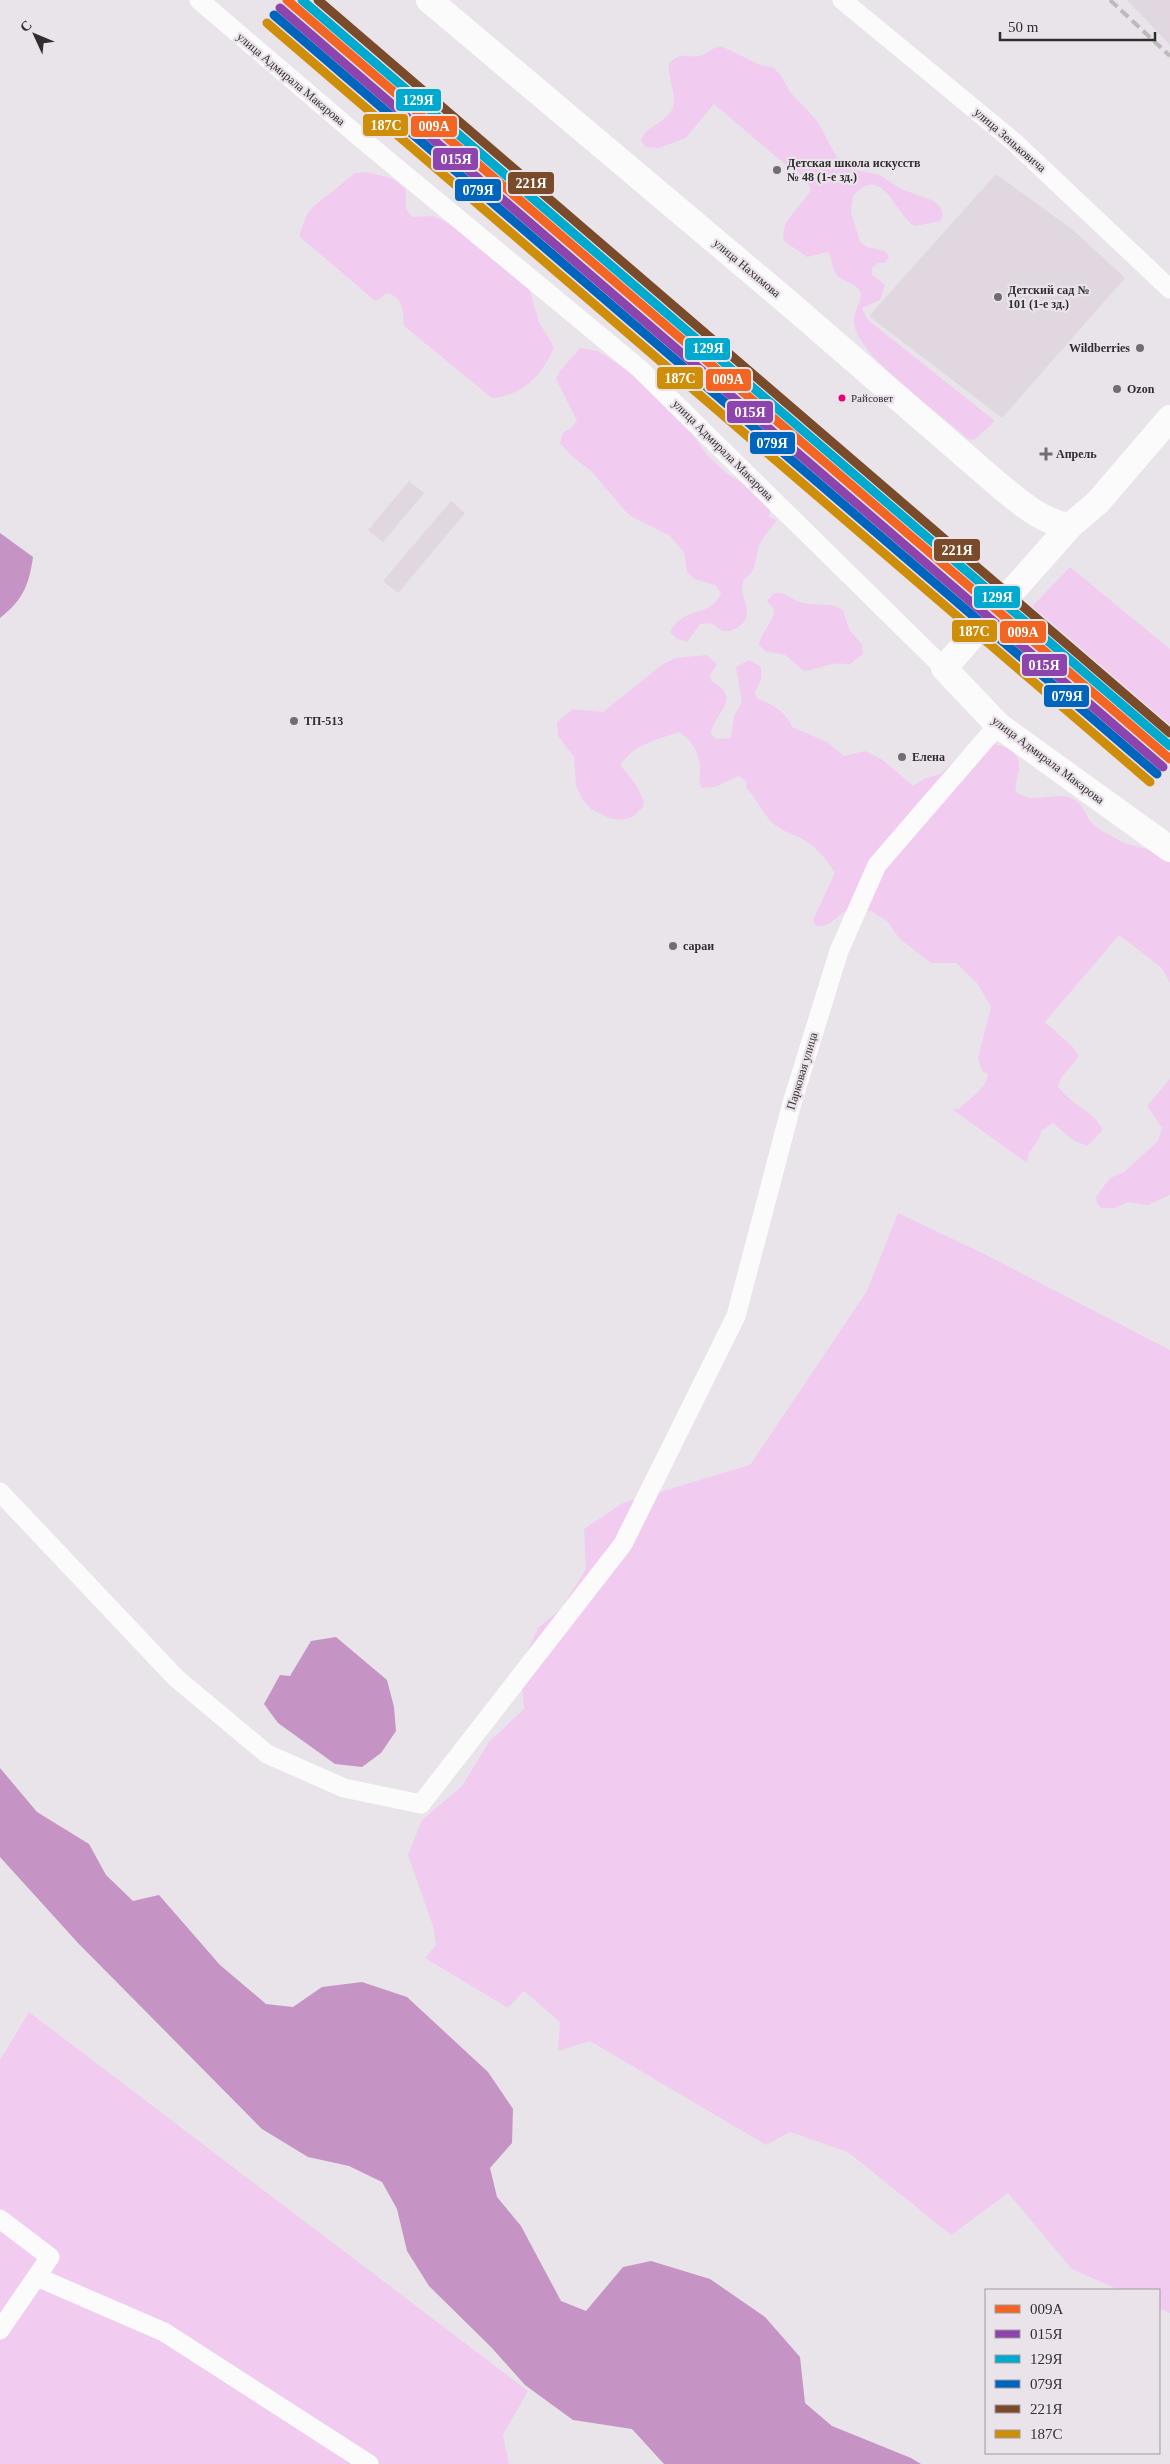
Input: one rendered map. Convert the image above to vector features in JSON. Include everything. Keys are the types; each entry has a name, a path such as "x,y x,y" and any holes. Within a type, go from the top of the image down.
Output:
{"main road":[{"name":"улица Нахимова","path":"429,0 776,292 1000,486 1036,514 1056,524 1070,526"},
{"path":"949,673 1070,526 1098,502 1170,418"},
{"name":"улица Адмирала Макарова","path":"949,673 998,725 1170,850"}],"street":[{"name":"улица Адмирала Макарова","path":"199,0 357,135 640,369 949,673"},
{"name":"улица Зеньковича","path":"842,0 1013,141 1170,289"},
{"name":"Парковая улица","path":"0,1492 176,1678 267,1754 344,1788 421,1804 623,1544 736,1316 792,1103 827,989 839,951 877,865 998,725"},
{"path":"0,2219 50,2257 0,2330"},
{"path":"37,2277 164,2332 369,2464"}],"shaded area":[{"path":"1127,0 1170,0 1170,45"},
{"path":"721,46 758,64 774,68 782,77 790,92 818,122 836,156 847,168 880,175 901,189 934,201 940,207 943,214 941,221 915,226 881,187 873,185 863,187 853,196 851,212 860,242 867,247 885,251 889,257 885,263 878,263 872,268 872,275 885,285 880,300 862,308 868,320 995,421 974,440 968,439 902,384 869,351 858,336 854,323 861,293 851,283 836,275 828,252 807,257 784,241 783,234 788,220 811,190 805,176 794,172 714,104 686,138 659,148 645,147 641,140 644,135 667,117 673,107 674,96 669,74 669,63 680,56 699,56"},
{"path":"366,172 391,178 406,190 406,209 412,217 434,216 460,229 523,282 530,291 539,322 554,347 544,367 530,382 513,393 492,398 404,326 401,305 396,297 386,293 379,299 374,300 299,236 307,214 314,206 355,173"},
{"name":"Детский сад № 101 (1-е зд.)","path":"996,174 1073,230 1125,278 1002,418 869,316"},
{"path":"580,348 598,351 630,372 692,434 708,456 730,476 746,484 771,508 769,517 777,520 761,542 754,568 744,580 742,586 747,613 746,619 741,625 732,630 724,631 711,624 700,624 687,642 677,639 670,632 676,623 683,618 710,606 721,593 715,585 694,579 687,572 684,552 670,536 626,512 591,471 574,458 560,443 563,433 577,421 556,379 560,371"},
{"path":"409,481 424,493 383,542 368,530"},
{"path":"451,501 465,513 398,593 383,581"},
{"path":"0,533 33,557 24,591 14,605 0,618"},
{"path":"1070,567 1170,649 1170,732 1024,615"},
{"path":"774,593 784,594 799,602 829,605 843,610 849,629 862,645 863,654 849,665 832,664 804,671 785,655 765,651 759,645 762,635 772,619 774,609 767,601"},
{"path":"706,655 717,664 710,675 711,681 721,687 726,694 724,706 713,726 711,734 716,739 731,738 734,716 742,702 736,667 749,660 761,667 761,680 755,692 757,699 778,709 792,727 827,742 844,756 865,751 883,760 913,786 926,778 941,774 973,741 1001,746 1014,753 1018,758 1019,769 1016,792 1030,798 1064,796 1071,798 1081,806 1090,821 1098,828 1122,842 1158,853 1170,862 1170,983 1162,968 1119,935 1045,1022 1072,1046 1079,1056 1061,1078 1058,1086 1069,1098 1088,1112 1103,1130 1087,1146 1073,1140 1053,1123 1041,1131 1038,1140 1029,1154 1027,1163 952,1109 959,1109 976,1093 984,1085 988,1074 982,1071 978,1058 991,1007 977,983 956,963 931,963 899,938 887,921 871,911 845,911 832,922 816,926 813,920 835,873 829,864 811,844 775,825 746,788 747,782 739,776 715,787 702,788 697,753 684,735 679,732 639,747 620,765 635,783 644,801 643,807 634,816 622,820 609,818 591,809 582,799 576,785 574,757 558,736 557,722 573,709 603,712 663,664 676,658"},
{"path":"1170,1079 1170,1195 1148,1205 1128,1202 1115,1208 1101,1208 1097,1203 1096,1197 1110,1178 1124,1172 1158,1141 1162,1128 1147,1106"},
{"path":"898,1213 982,1253 1170,1350 1170,2313 1160,2308 1160,2289 1117,2289 1072,2269 1008,2193 951,2235 848,2152 790,2132 766,2145 590,2041 558,2051 560,2022 524,1991 508,2008 425,1958 436,1945 433,1926 408,1855 422,1820 462,1786 489,1742 524,1709 520,1668 538,1628 561,1609 586,1569 584,1529 623,1503 750,1465 867,1291"},
{"path":"336,1637 387,1680 394,1707 396,1731 381,1753 362,1767 335,1764 278,1723 264,1704 280,1675 290,1676 311,1641"},
{"path":"0,1768 37,1812 89,1844 106,1875 133,1901 159,1895 220,1965 266,2004 293,2007 322,1987 362,1982 407,1997 488,2072 513,2109 512,2143 490,2168 497,2197 521,2226 561,2301 586,2311 623,2267 651,2261 710,2279 765,2317 800,2357 805,2403 832,2426 911,2458 921,2464 664,2464 632,2429 573,2420 525,2385 491,2347 429,2286 407,2251 397,2209 382,2182 349,2166 308,2157 262,2129 78,1943 0,1857"},
{"path":"29,2012 528,2391 503,2435 509,2464 0,2464 0,2060"}],"railway":[{"path":"1110,0 1170,56"}],"transit line":[{"name":"009А","path":"287,0 1170,759"},
{"name":"129Я","path":"302,0 1170,746"},
{"name":"221Я","path":"318,0 1170,733"},
{"name":"015Я","path":"280,8 1163,767"},
{"name":"079Я","path":"274,15 1157,774"},
{"name":"187С","path":"267,23 1150,782"}],"place":[{"name":"Детская школа искусств № 48 (1-е зд.)","path":"777,170"},
{"name":"Детский сад № 101 (1-е зд.)","path":"998,297"},
{"name":"Wildberries","path":"1140,348"},
{"name":"Ozon","path":"1117,389"},
{"name":"Райсовет","path":"842,398"},
{"name":"Апрель","path":"1046,454"},
{"name":"ТП-513","path":"294,721"},
{"name":"Елена","path":"902,757"},
{"name":"сараи","path":"673,946"}]}
